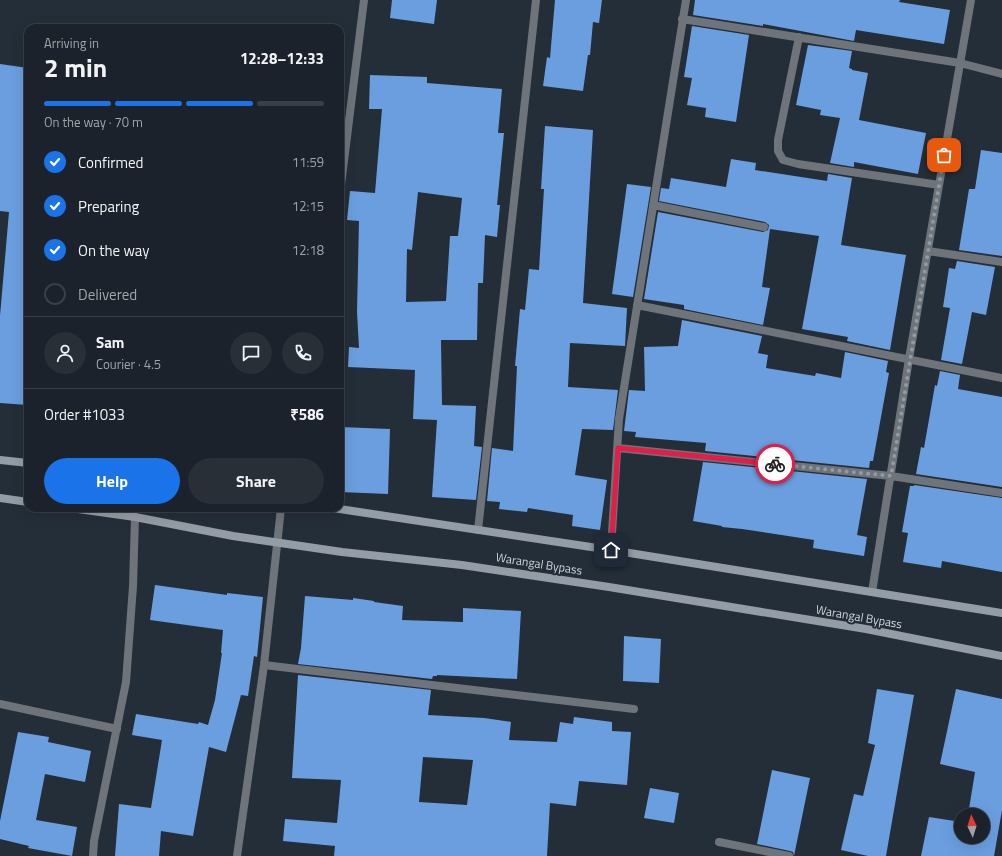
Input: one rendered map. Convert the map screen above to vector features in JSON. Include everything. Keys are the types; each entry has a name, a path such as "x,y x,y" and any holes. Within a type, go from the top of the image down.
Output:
{"main road":[{"path":"0,460 24,463"},
{"path":"0,498 24,501"},
{"path":"344,510 611,550 1002,613"},
{"name":"Warangal Bypass","path":"99,512 135,517 276,543 462,565 601,586 866,629 1002,656"}],"street":[{"path":"344,162 364,0"},
{"path":"478,530 536,0"},
{"path":"611,550 619,419 686,0"},
{"path":"872,592 909,359 970,0"},
{"path":"682,19 960,63 1002,74"},
{"path":"799,37 778,140 778,151 783,160 798,164 939,185"},
{"path":"653,205 764,227"},
{"path":"928,251 1002,262"},
{"path":"637,305 1002,378"},
{"path":"618,448 891,476 1002,493"},
{"path":"237,856 264,665 280,512"},
{"path":"93,856 94,840 126,682 133,586 135,517"},
{"path":"264,665 634,709"},
{"path":"0,704 117,729"},
{"path":"719,842 789,856"}],"building":[{"path":"392,0 437,0 434,24 390,18"},
{"path":"555,0 602,0 599,23 593,22 590,55 588,55 583,91 543,86 547,57 550,58"},
{"path":"695,0 900,0 899,2 950,10 944,44 856,30 854,41 763,24 763,26 693,15"},
{"path":"692,26 749,35 736,122 705,117 706,108 687,105 692,78 684,77"},
{"path":"808,45 852,51 849,68 868,73 859,120 926,133 918,174 854,162 854,167 830,163 840,118 820,115 821,110 796,105"},
{"path":"0,64 24,67 24,405 0,403 0,316 9,212 0,211"},
{"path":"370,75 427,77 427,83 502,89 498,133 504,133 497,205 500,205 497,237 485,235 483,283 478,283 477,340 441,340 442,405 476,406 474,446 482,447 476,500 432,497 437,420 413,419 415,370 348,367 349,347 359,348 357,312 359,221 347,220 350,191 375,193 382,109 369,109","holes":["418,192 462,198 458,236 450,236 446,301 406,302 407,249 412,250"]},
{"path":"545,126 593,130 583,303 627,308 625,346 570,343 568,387 618,390 613,430 582,429 575,475 607,480 600,530 572,526 573,515 528,508 527,512 499,509 500,502 487,501 492,448 513,451 517,366 515,366 520,309 525,310 529,269 539,270 544,189 541,189"},
{"path":"981,150 1002,153 1002,256 959,250 969,189 975,189"},
{"path":"731,159 756,163 755,170 827,181 828,174 852,178 841,245 906,255 890,350 847,341 848,337 802,329 819,236 770,229 762,287 770,288 763,325 684,309 684,305 644,299 658,212 763,232 768,230 769,225 765,222 659,201 661,188 669,189 671,178 726,187"},
{"path":"627,184 651,187 633,297 612,294"},
{"path":"957,261 995,267 986,315 972,312 962,364 941,360 950,308 943,307 949,268 955,269"},
{"path":"682,320 762,336 758,353 768,355 766,368 815,376 816,373 841,378 845,352 888,361 886,372 889,373 873,461 870,461 869,468 705,451 706,443 635,437 636,432 624,431 629,390 645,391 644,347 678,346"},
{"path":"940,371 960,375 958,389 1002,397 1002,487 916,474 921,447 924,448 935,385 937,386"},
{"path":"344,427 390,429 388,494 344,492"},
{"path":"703,462 867,479 857,535 867,537 864,556 813,548 814,540 722,527 693,521"},
{"path":"914,485 1002,498 1002,572 942,561 941,568 903,562 908,533 902,532 910,486"},
{"path":"155,585 227,595 227,593 263,597 257,657 254,656 248,696 241,695 226,752 209,747 193,836 161,831 159,856 115,856 119,804 151,808 162,740 132,735 136,714 198,724 199,722 208,725 215,700 222,653 223,630 150,620"},
{"path":"305,596 353,600 353,598 403,606 402,620 463,622 463,608 521,611 517,679 437,675 433,676 432,679 298,664 301,648"},
{"path":"624,636 661,639 659,683 623,681"},
{"path":"298,675 431,690 428,715 484,718 511,722 509,740 557,742 560,722 573,724 574,717 612,722 612,731 631,732 627,785 579,781 576,806 550,803 547,856 334,856 335,846 283,841 285,819 337,823 341,780 292,778","holes":["423,757 473,760 467,805 419,802"]},
{"path":"877,689 914,695 886,856 868,856 841,850 854,794 863,796 875,745 868,743"},
{"path":"956,689 1002,699 1002,810 994,856 921,856 929,817 954,821 954,844 990,844 990,808 969,808 975,772 940,764"},
{"path":"18,732 49,737 48,742 91,751 85,782 45,774 36,820 77,827 72,856 28,848 29,846 0,839 0,821"},
{"path":"772,770 810,778 794,856 793,852 790,851 757,844"},
{"path":"650,788 679,793 674,823 644,818"}],"way so far":[{"path":"775,464 891,476 909,359 944,155"}],"route":[{"path":"611,550 618,448 775,464"}]}
